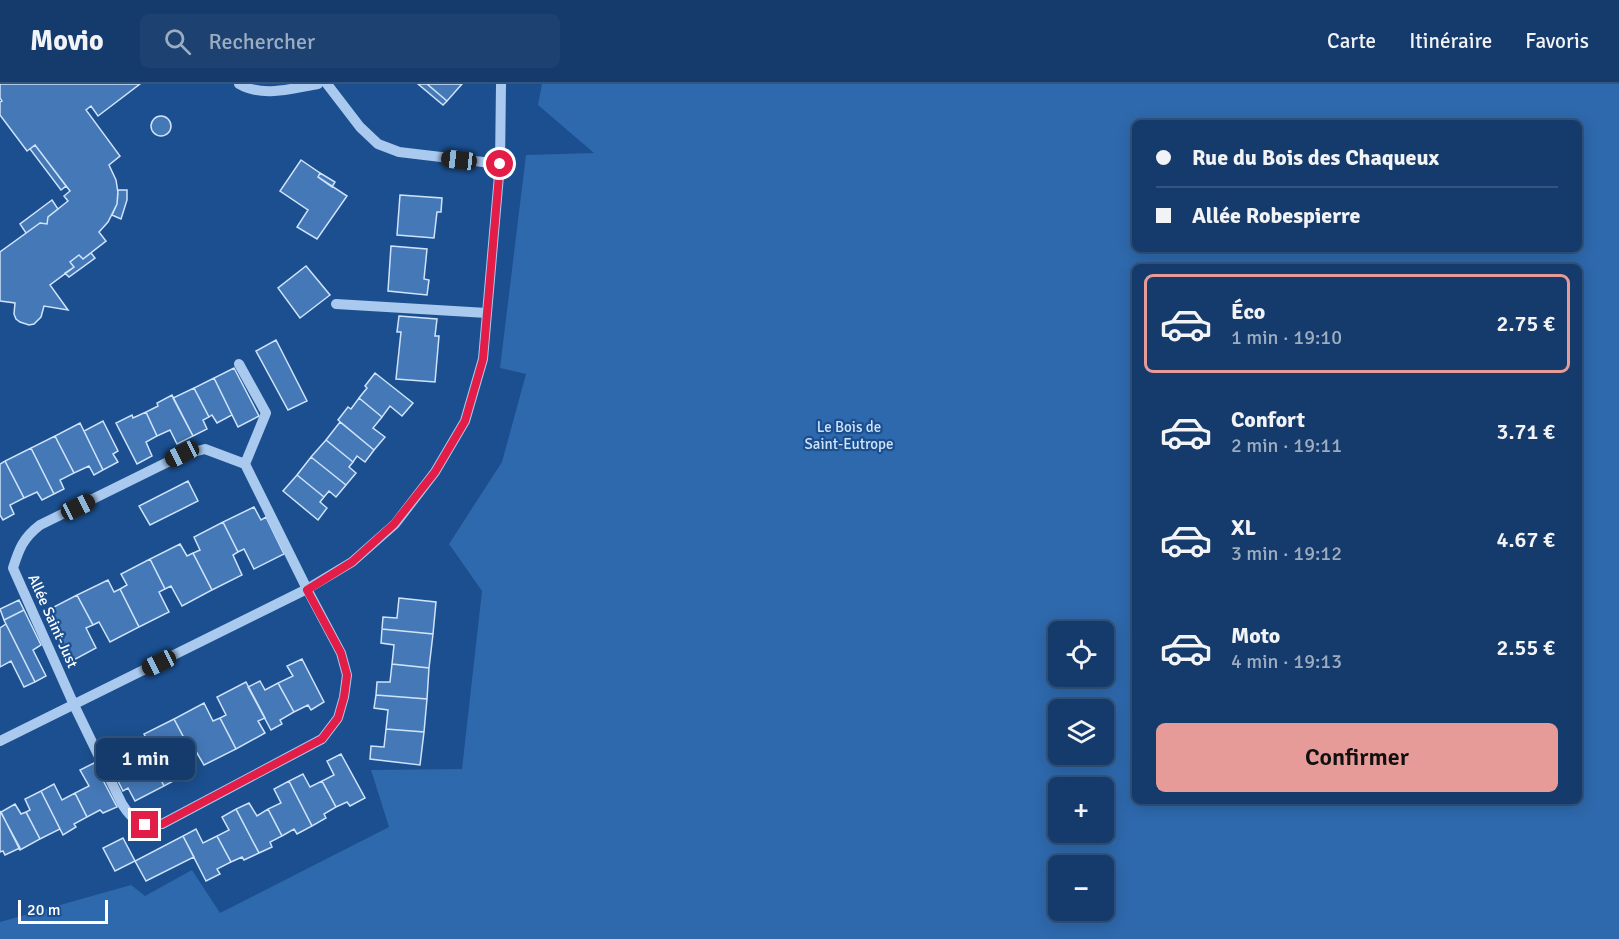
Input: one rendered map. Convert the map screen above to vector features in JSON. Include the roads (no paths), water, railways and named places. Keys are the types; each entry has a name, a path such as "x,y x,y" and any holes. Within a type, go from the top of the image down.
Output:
{"street":[{"path":"239,84 248,89 268,92 318,84"},
{"path":"327,84 360,127 378,144 399,152 500,164"},
{"path":"0,741 307,590 352,562 394,524 435,472 465,421 483,359 500,164 501,84"},
{"path":"336,304 487,314"},
{"path":"239,364 266,413 245,464 307,590"},
{"name":"Allée Saint-Just","path":"245,464 205,449 182,454 40,525 29,534 19,549 13,568 74,705 129,816 145,825 162,824 322,739 338,718 347,675 341,653 307,590"}],"park label":[{"name":"Le Bois de Saint-Eutrope","path":"849,436"}]}
